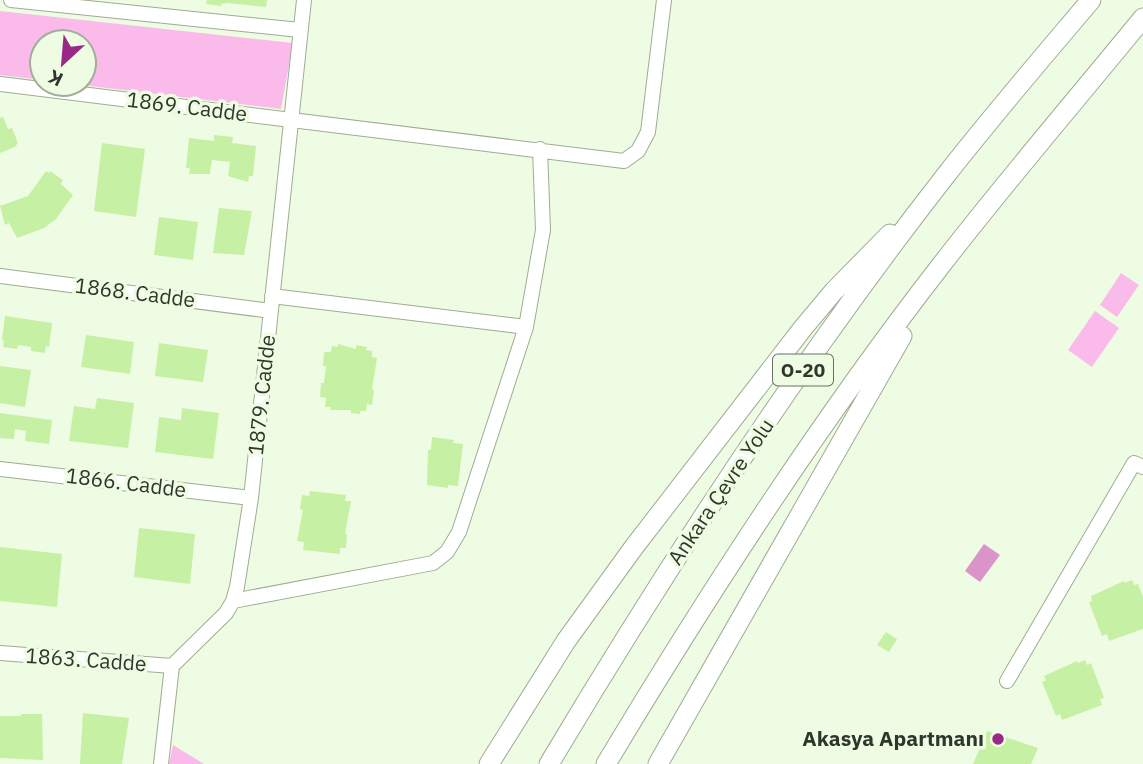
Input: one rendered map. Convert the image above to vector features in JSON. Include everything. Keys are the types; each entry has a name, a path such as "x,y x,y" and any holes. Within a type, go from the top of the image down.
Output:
{"highway":[{"name":"Ankara Çevre Yolu","path":"549,764 602,675 725,483 831,330 946,175 1091,0"},
{"name":"O-20","path":"607,764 749,535 844,398 942,264 1143,18"},
{"path":"489,764 566,641 670,499 834,291 946,175"},
{"path":"658,764 942,264"}],"street":[{"path":"11,0 300,30"},
{"name":"1879. Cadde","path":"172,666 226,613 233,601 251,498 303,0"},
{"name":"1869. Cadde","path":"0,84 624,161 638,151 648,132 664,0"},
{"path":"233,601 433,563 447,552 459,532 526,327 543,230 540,149"},
{"name":"1868. Cadde","path":"0,276 526,327"},
{"path":"1007,681 1138,465"},
{"name":"1866. Cadde","path":"0,469 251,498"},
{"name":"1863. Cadde","path":"0,653 172,666"},
{"path":"161,764 172,666"}],"shaded area":[{"path":"0,11 293,43 281,109 98,87 98,28 28,28 28,78 0,75"},
{"path":"1121,273 1139,285 1117,317 1100,305"},
{"path":"1095,311 1119,328 1092,367 1068,350"},
{"path":"984,544 1000,555 980,582 965,571"},
{"path":"173,745 204,764 169,764"}],"building":[{"path":"207,0 267,0 266,7 228,3 221,6 206,4"},
{"path":"3,117 8,129 12,128 18,143 17,146 0,153 0,118"},
{"path":"214,135 233,137 232,143 256,146 253,176 249,176 248,182 228,176 230,162 212,160 210,174 189,174 190,168 186,168 189,138 214,141"},
{"path":"102,143 145,149 136,217 94,211"},
{"path":"46,171 63,180 61,184 73,195 56,219 44,228 17,238 9,223 5,225 0,206 28,196"},
{"path":"219,208 252,211 244,255 213,253"},
{"path":"159,217 198,222 193,260 154,255"},
{"path":"5,316 52,323 49,347 46,346 45,353 18,345 17,349 3,347"},
{"path":"86,335 134,342 130,374 81,367"},
{"path":"159,343 208,350 203,382 155,376"},
{"path":"338,344 356,349 356,345 367,347 366,350 372,351 372,357 377,358 372,405 367,404 366,411 360,411 360,414 351,413 351,410 330,410 331,407 325,407 326,398 320,397 326,366 323,366 324,352 331,352 332,346 338,347"},
{"path":"0,366 31,370 25,407 0,403"},
{"path":"97,398 134,403 128,448 69,441 74,406 95,409"},
{"path":"182,408 219,413 213,459 155,452 159,417 181,420"},
{"path":"0,413 52,420 49,444 25,441 26,431 15,429 14,439 0,438"},
{"path":"432,437 463,444 458,486 448,485 448,488 427,485 428,450 431,450"},
{"path":"310,491 346,495 345,501 351,501 345,534 346,548 340,548 340,554 303,550 304,542 297,541 303,510 300,509 302,495 309,496"},
{"path":"139,528 195,534 190,584 134,577"},
{"path":"0,547 62,554 57,607 0,601"},
{"path":"1132,580 1134,585 1138,584 1143,597 1143,629 1109,641 1107,634 1102,636 1089,602 1092,601 1091,596"},
{"path":"886,632 897,639 889,652 877,645"},
{"path":"1085,660 1087,665 1091,663 1104,698 1100,699 1102,705 1062,720 1060,714 1056,716 1042,682 1046,680 1044,676"},
{"path":"83,713 129,718 122,764 80,764"},
{"path":"42,714 43,760 0,758 0,716"},
{"name":"Akasya Apartmanı","path":"987,731 1038,748 1031,764 973,764"}],"place":[{"name":"Akasya Apartmanı","path":"998,739"}]}
